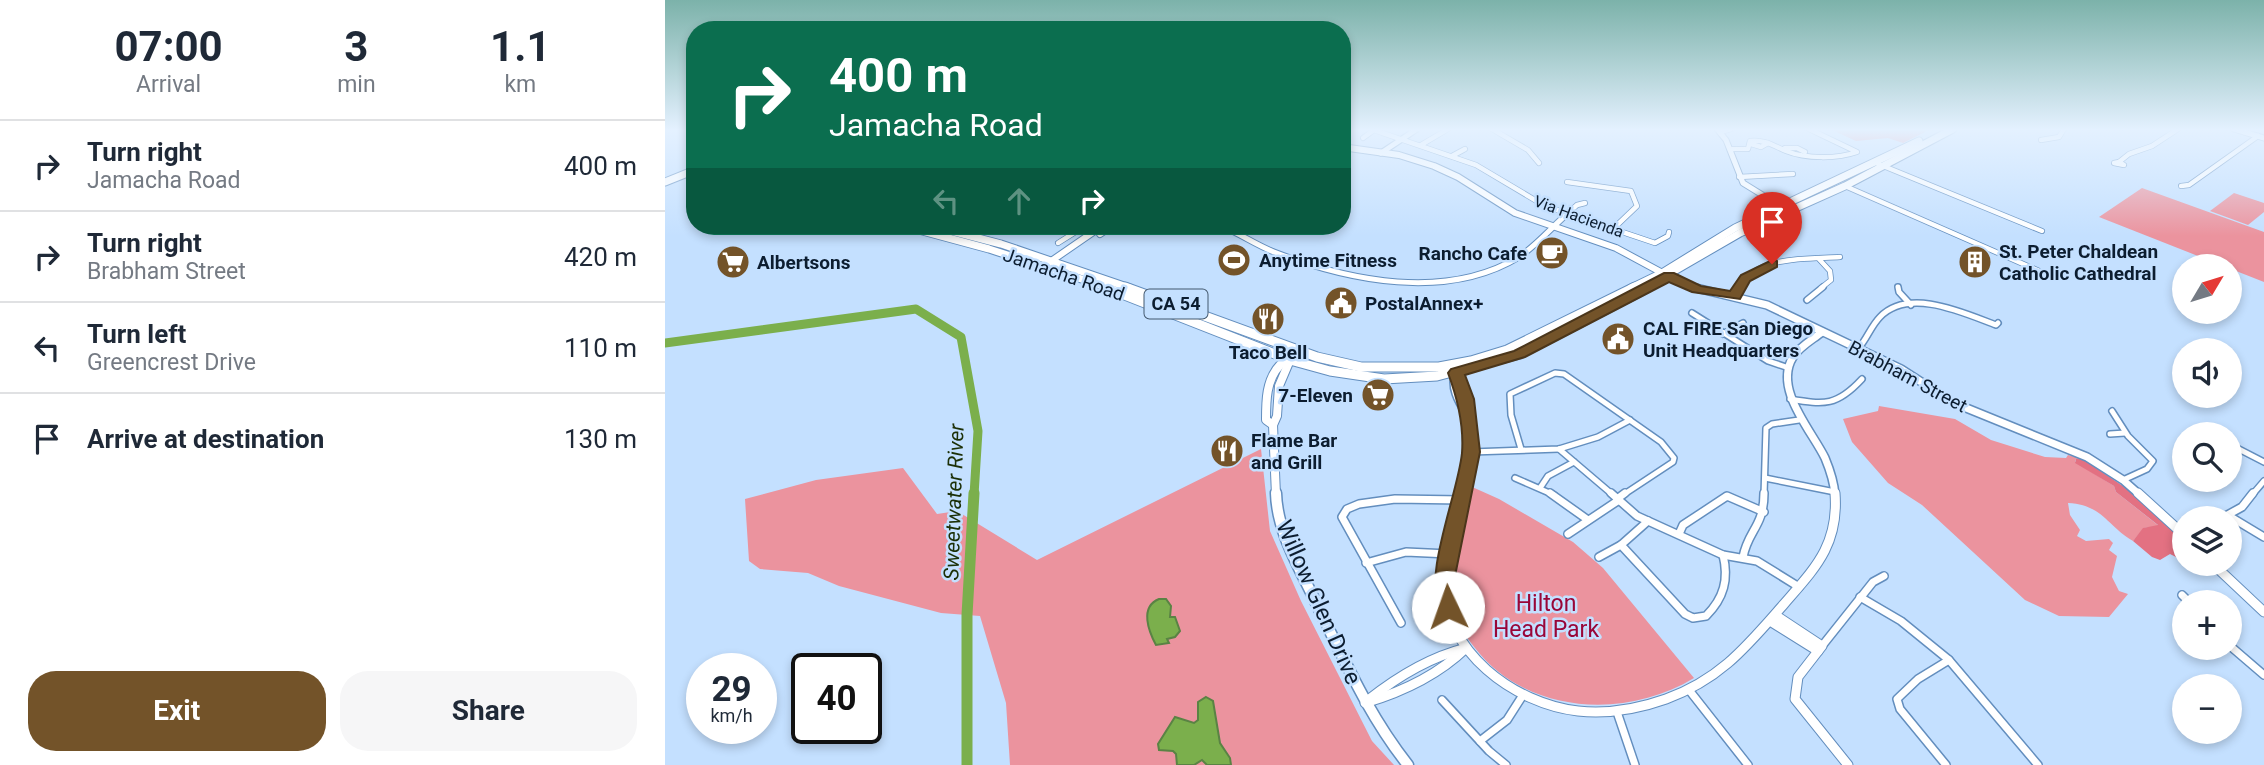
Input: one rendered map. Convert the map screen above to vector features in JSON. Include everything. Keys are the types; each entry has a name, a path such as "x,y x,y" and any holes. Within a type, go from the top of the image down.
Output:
{"main road":[{"name":"Brabham Street","path":"1429,165 1448,171 1515,213 1616,248 1665,274"},
{"name":"Jamacha Road","path":"974,235 1290,360 1330,371 1384,379 1454,368 1507,350 1665,274 1873,165"},
{"name":"Jamacha Road","path":"1786,209 1845,186 1885,166"},
{"path":"665,180 686,172"},
{"name":"Jamacha Road","path":"938,235 1168,300 1299,352 1361,367 1454,368"},
{"path":"1048,264 1090,235"},
{"path":"1048,264 1065,257 1098,235"},
{"name":"Willow Glen Drive","path":"1299,352 1277,367 1268,389 1266,420 1273,425 1276,501 1282,530 1365,703 1386,737 1408,765"}],"street":[{"name":"Via Hacienda","path":"1475,165 1537,202 1567,214 1657,243 1668,236 1669,232"},
{"path":"1735,165 1739,177 1786,209"},
{"path":"1881,165 2042,231"},
{"path":"2181,186 2189,185 2219,165"},
{"path":"1739,177 1793,174"},
{"path":"1567,182 1631,191 1637,206 1635,211 1614,228"},
{"path":"1845,186 2053,277"},
{"path":"1240,235 1313,266 1361,277 1404,282 1455,278 1503,264 1534,245 1577,205 1585,203"},
{"path":"1058,243 1071,235"},
{"path":"1735,296 1744,280 1769,265 1840,257"},
{"path":"1807,300 1831,280 1830,271 1819,259"},
{"name":"Brabham Street","path":"1665,274 1697,289 1766,305 1901,369 1954,403 2067,448 2123,480 2172,520"},
{"path":"1898,286 1899,292 1911,305"},
{"path":"1858,349 1868,340 1881,317 1891,310 1911,305 1944,307 1998,323"},
{"path":"1692,313 1768,361 1789,368"},
{"path":"1723,334 1744,323"},
{"path":"1454,368 1453,379 1458,401 1467,414 1471,452 1445,581 1453,624 1466,648 1492,674 1523,695 1563,709 1617,712 1650,705 1689,690 1721,671 1738,656 1820,564 1837,519 1835,492 1820,449 1799,420 1790,399 1789,368 1801,348 1822,332"},
{"path":"1521,449 1511,415 1510,394 1555,373 1567,376 1661,442 1674,458 1673,462 1567,534"},
{"path":"1790,399 1833,403 1847,396 1863,379"},
{"path":"2112,411 2125,433 2153,461 2147,468 2123,480"},
{"path":"1471,452 1559,449 1585,442 1630,420"},
{"path":"1743,556 1745,541 1762,521 1764,512 1766,428 1772,424 1799,420"},
{"path":"2110,434 2125,433"},
{"path":"1559,449 1637,516 1723,555 1743,556 1757,561 1799,587"},
{"path":"2242,451 2264,462"},
{"path":"1540,488 1548,476 1574,462"},
{"path":"1515,478 1560,498 1588,520"},
{"path":"1765,478 1835,492"},
{"path":"2242,507 2264,481"},
{"path":"1679,534 1683,525 1725,496 1736,497 1755,510 1764,512"},
{"path":"1401,623 1342,517 1346,507 1403,499 1462,500"},
{"path":"1599,557 1621,545 1649,521"},
{"path":"2242,526 2264,537"},
{"path":"1621,545 1685,614 1693,618 1706,616 1720,600 1727,577 1723,555"},
{"path":"1366,564 1406,552 1449,554"},
{"path":"1848,765 1795,699 1793,691 1795,682 1860,597 1873,582 1884,576"},
{"path":"2226,576 2264,612"},
{"path":"1860,597 1901,621 1949,660 2038,765"},
{"path":"1772,618 1820,649"},
{"path":"1365,703 1387,697 1457,658 1466,648"},
{"path":"2242,656 2264,675"},
{"path":"1946,765 1897,702 1900,694 1949,660"},
{"path":"1689,690 1748,765"},
{"path":"1481,741 1507,720 1523,695"},
{"path":"1442,700 1506,765"},
{"path":"1617,712 1635,765"}],"green space":[{"path":"2142,188 2264,232 2264,282 2242,273 2242,254 2193,254 2099,217"},
{"path":"2234,193 2264,203 2264,212 2248,225 2210,211"},
{"path":"1879,406 1955,419 1991,440 2045,457 2066,458 2068,455 2083,459 2076,459 2075,462 2114,486 2116,492 2159,526 2144,528 2133,541 2097,512 2068,503 2070,515 2080,530 2077,536 2086,541 2109,539 2113,543 2109,550 2117,556 2112,577 2119,591 2128,594 2109,617 2059,616 2025,600 1922,505 1888,483 1852,442 1843,419 1878,411"},
{"path":"1261,449 1270,531 1301,601 1372,741 1394,765 1010,765 1006,703 980,616 941,613 839,586 808,573 760,569 749,561 745,499 816,480 903,468 937,514 957,511 1037,560"},
{"name":"Hilton Head Park","path":"1470,486 1499,499 1573,542 1603,568 1694,678 1667,691 1638,700 1578,704 1549,698 1521,686 1496,670 1463,632 1451,601 1453,557"}],"shaded area":[{"path":"2076,459 2083,459 2139,497 2172,530 2172,555 2160,560 2152,557 2133,541 2143,528 2158,525 2116,492 2114,486 2075,463"},
{"path":"1166,599 1171,606 1170,617 1175,617 1180,631 1175,637 1167,639 1169,643 1156,645 1147,614 1153,603"},
{"path":"1206,697 1213,701 1220,743 1230,758 1231,765 1207,765 1202,760 1194,765 1177,765 1176,754 1173,751 1159,750 1158,744 1175,717 1194,723 1198,720 1198,702"}],"waterway":[{"name":"Sweetwater River","path":"665,343 916,309 961,337 978,431 974,495"},
{"name":"Sweetwater River","path":"967,765 967,615 974,493"}],"place":[{"name":"Rancho Cafe","path":"1552,253"},
{"name":"Anytime Fitness","path":"1234,260"},
{"name":"Albertsons","path":"733,262"},
{"name":"St. Peter Chaldean Catholic Cathedral","path":"1975,262"},
{"name":"PostalAnnex+","path":"1341,303"},
{"name":"Taco Bell","path":"1268,319"},
{"name":"CAL FIRE San Diego Unit Headquarters","path":"1618,339"},
{"name":"7-Eleven","path":"1378,395"},
{"name":"Flame Bar and Grill","path":"1227,451"}],"route":[{"path":"1448,607 1445,591 1446,571 1471,452 1466,399 1456,373 1520,354 1669,276 1697,289 1735,296 1745,278 1772,264"}]}
